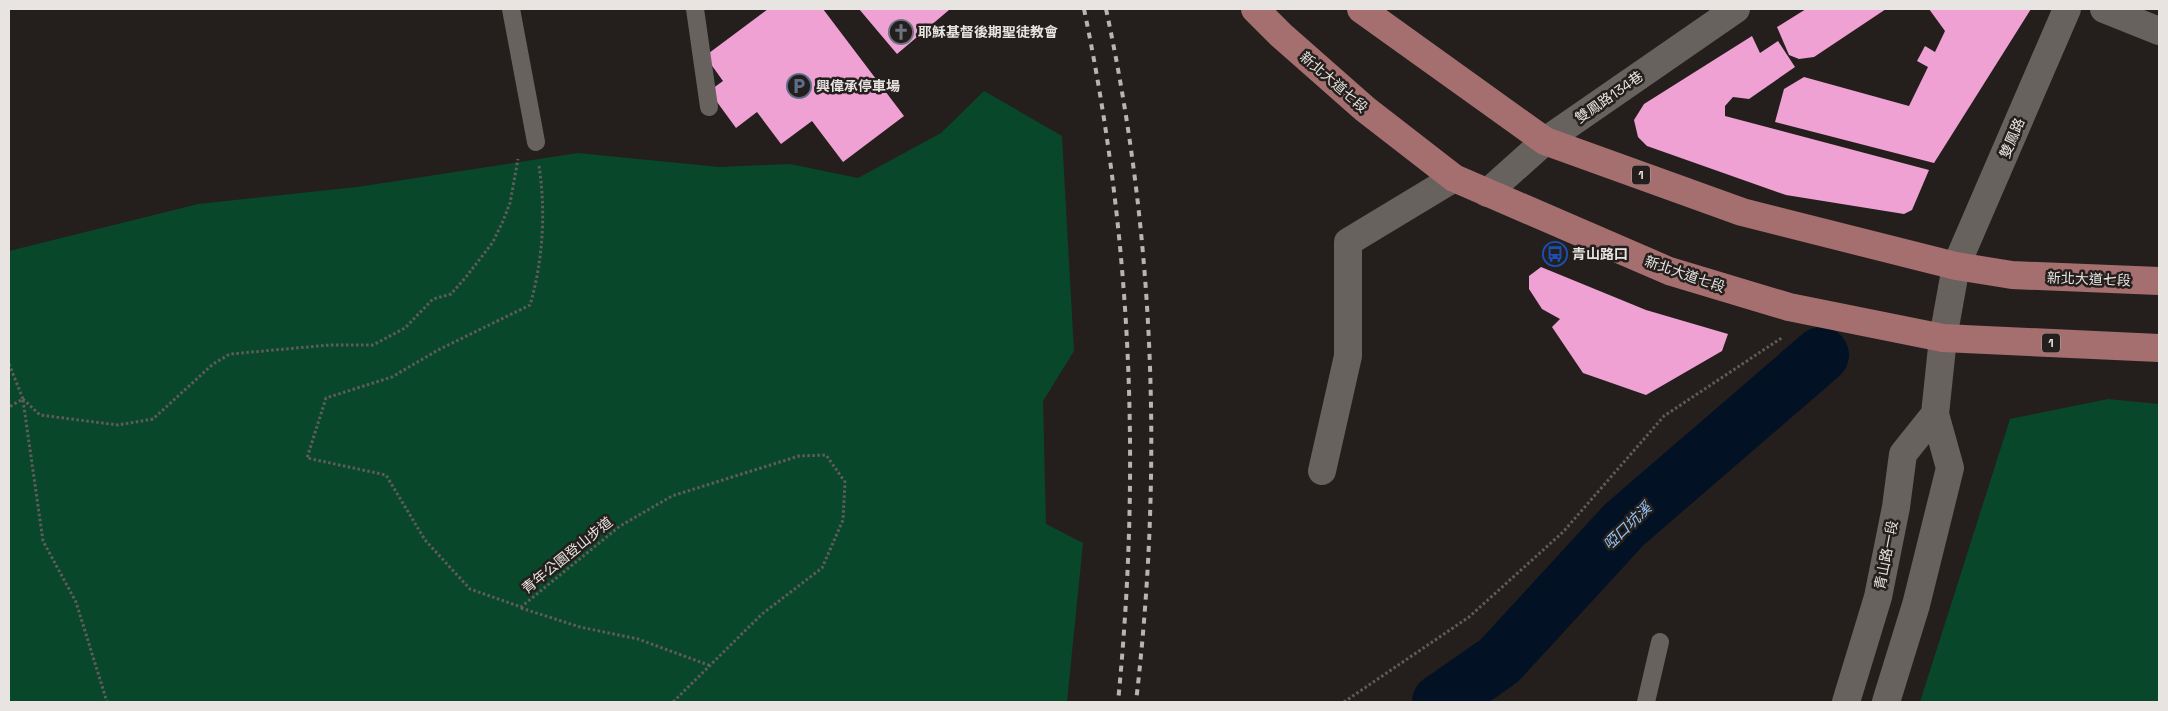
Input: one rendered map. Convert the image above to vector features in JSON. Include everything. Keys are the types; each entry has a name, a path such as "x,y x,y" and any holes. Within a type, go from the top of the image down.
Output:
{"main road":[{"name":"新北大道七段","path":"1256,9 1281,35 1365,109 1454,178 1669,271 1789,307 1943,338 2159,348"},
{"name":"新北大道七段","path":"1361,9 1546,141 1742,212 1956,266 2012,275 2159,281"}],"street":[{"name":"雙鳳路134巷","path":"1488,193 1546,141 1736,9"},
{"name":"雙鳳路","path":"1943,338 1956,266 2067,9"},
{"path":"2104,9 2159,31"},
{"path":"1322,471 1348,356 1348,242 1454,178"},
{"path":"1886,702 1916,605 1950,468 1934,414 1943,338"},
{"name":"青山路一段","path":"1846,702 1878,597 1896,507 1903,454 1934,414"}],"lane":[{"path":"511,9 536,142"},
{"path":"695,9 708,107"},
{"path":"1646,702 1660,642"}],"path":[{"name":"青年公園登山步道","path":"536,142 541,180 542,218 540,260 530,305 438,350 392,377 326,398 307,458 386,475 425,540 470,589 520,607 620,526 672,496 799,456 826,455 845,482 843,520 822,568 762,614 712,666 673,702"},
{"path":"23,399 40,415 118,425 153,419 213,364 230,354 330,345 373,345 405,328 433,299 451,294 466,277 492,242 503,221 510,203 519,144 536,142"},
{"path":"1344,702 1469,617 1563,532 1664,416 1787,334"},
{"path":"9,364 23,399 43,540 76,602 107,702"},
{"path":"9,407 23,399"},
{"path":"520,607 580,627 638,639 712,666"}],"green space":[{"path":"984,91 1062,136 1074,351 1043,401 1046,524 1083,543 1067,702 9,702 9,251 198,204 357,187 578,153 719,167 790,164 858,178 941,133"},
{"path":"2108,399 2159,404 2159,702 1920,702 2010,419"}],"building":[{"name":"興偉承停車場","path":"768,9 823,9 904,116 843,162 812,121 781,144 757,112 736,128 709,91 723,81 705,56"},
{"name":"耶穌基督後期聖徒教會","path":"859,9 948,9 949,10 897,54"},
{"path":"1806,9 1886,9 1814,57 1799,59 1789,55 1777,27"},
{"path":"1929,9 2031,9 1934,163 1775,122 1784,89 1804,77 1909,106 1928,67 1917,61 1925,46 1935,52 1945,31"},
{"path":"1752,36 1760,53 1778,41 1795,67 1749,99 1733,97 1725,106 1725,116 1929,170 1912,210 1904,214 1786,195 1647,146 1638,137 1634,120 1644,104"},
{"path":"1541,267 1646,310 1728,334 1722,351 1646,395 1583,373 1552,327 1560,319 1542,309 1529,289 1529,276"}],"waterway":[{"name":"啞口坑溪","path":"1440,702 1499,661 1624,525 1821,355"}],"railway":[{"path":"1084,9 1100,95 1113,182 1128,354 1129,528 1118,702"},
{"path":"1106,9 1122,94 1135,181 1144,267 1150,354 1150,528 1136,702"}],"place":[{"name":"耶穌基督後期聖徒教會","path":"901,32"},
{"name":"興偉承停車場","path":"799,86"},
{"name":"青山路口","path":"1555,254"}]}
